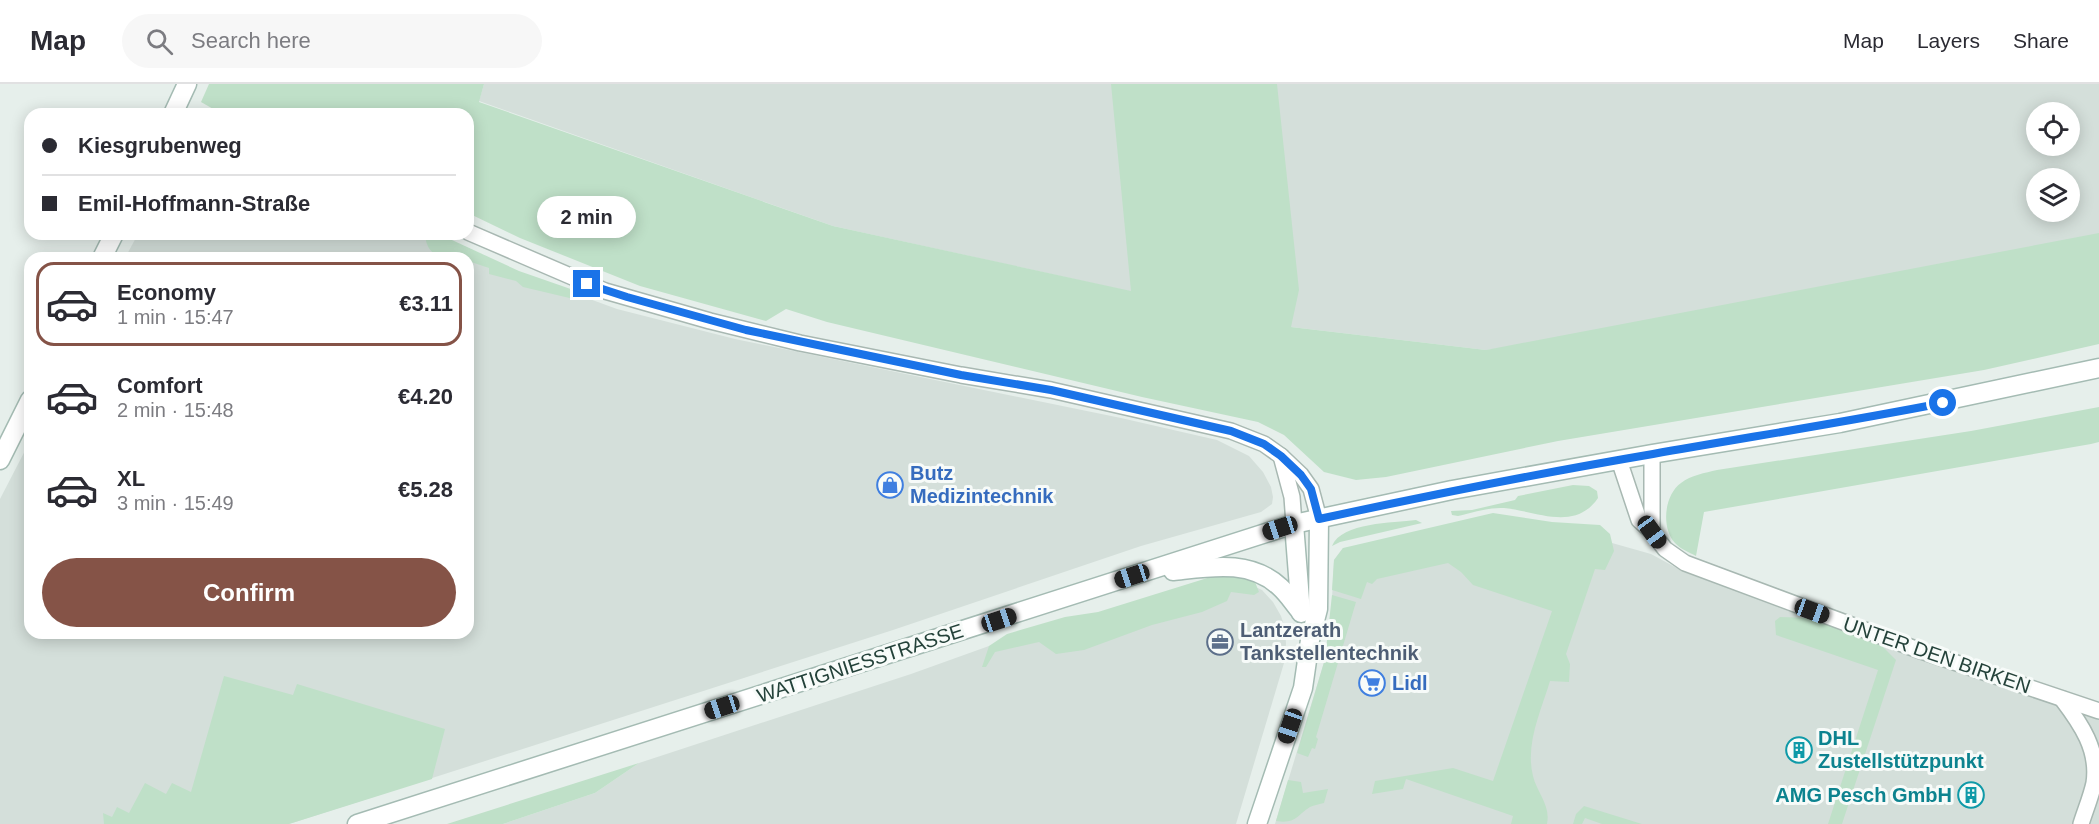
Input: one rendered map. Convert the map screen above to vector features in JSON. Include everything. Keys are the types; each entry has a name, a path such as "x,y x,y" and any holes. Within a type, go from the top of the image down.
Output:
{"main road":[{"path":"176,108 188,84"},
{"name":"WATTIGNIESSTRASSE","path":"357,824 1294,524 1452,490 1840,423 2099,368"},
{"path":"0,460 24,412"},
{"path":"1257,824 1303,688 1310,640 1318,609 1319,519"},
{"path":"1294,524 1301,612 1310,640"},
{"path":"1132,576 1235,566 1258,571 1280,587 1301,612"}],"street":[{"path":"474,235 605,291 710,321 800,343 961,375 1051,390 1220,428 1264,444 1281,456 1301,475 1311,489 1319,519"},
{"path":"1652,454 1652,532"},
{"path":"1281,456 1292,497 1294,524"},
{"name":"UNTER DEN BIRKEN","path":"1619,460 1640,520 1665,549 1685,563 1921,651 2099,711"},
{"path":"2062,699 2083,727 2095,754 2095,782 2081,824"}],"shaded area":[{"path":"484,84 2099,84 2099,276 1486,350 1291,327 833,226 479,101"},
{"path":"135,240 446,240 473,252 128,252"},
{"path":"474,252 524,275 617,309 735,339 1121,418 1217,440 1249,456 1263,472 1271,487 1273,497 1272,504 1261,512 1141,546 893,630 289,824 0,824 0,499 24,453 24,639 474,639"},
{"path":"1586,539 1612,543 1651,554 1684,572 1879,643 2099,719 2099,824 1275,824 1325,659 1331,618 1334,560 1343,548"},
{"path":"1247,583 1262,590 1273,602 1285,628 1286,644 1284,663 1236,824 503,824 595,793 639,763 911,674 989,646"}],"green space":[{"path":"209,84 484,84 479,102 833,226 1131,291 1111,84 1277,84 1299,290 1291,327 1486,350 2099,233 2099,344 1984,370 1558,441 1386,477 1356,480 1324,472 1284,435 1258,422 1142,397 827,322 786,309 766,321 640,286 520,238 474,216 474,108 212,108 201,102"},
{"path":"426,240 452,240 519,271 585,294 578,300 523,287 516,281 489,274 489,268 474,263 474,252 433,252"},
{"path":"2099,407 2099,442 1704,512 1696,556 1677,545 1668,529 1666,512 1671,495 1681,483 1698,475 1717,470 1971,431"},
{"path":"1573,485 1589,486 1597,491 1598,498 1589,508 1567,517 1554,517 1504,508 1487,509 1458,516 1452,515 1451,511 1472,510 1515,500 1518,496"},
{"path":"1493,513 1552,522 1600,525 1610,534 1614,551 1605,570 1595,569 1566,654 1570,664 1569,682 1550,681 1532,740 1533,776 1547,811 1547,824 1511,824 1513,816 1406,779 1403,789 1372,794 1375,781 1453,768 1493,781 1552,611 1473,585 1461,572 1448,563 1377,579 1372,584 1367,582 1361,599 1332,590 1334,560 1343,548"},
{"path":"1416,520 1422,523 1340,542 1332,546 1346,532 1357,528"},
{"path":"1217,575 1241,576 1255,582 1259,592 1254,595 1231,592 1227,601 1202,612 1152,625 1084,650 1056,654 1039,642 995,652 986,667 982,667 989,646 1007,634 1065,617 1098,612"},
{"path":"1332,595 1356,602 1316,737 1318,739 1315,749 1312,748 1308,757 1297,753 1325,659"},
{"path":"1780,617 1811,618 1879,643 1896,660 1842,824 1828,824 1878,670 1776,635 1775,621"},
{"path":"224,676 293,695 297,684 445,729 432,779 289,824 104,824 103,813 112,817 117,807 129,813 145,783 166,794 172,783 191,792"},
{"path":"639,763 595,793 503,824 447,824"},
{"path":"1288,780 1301,782 1303,793 1328,789 1324,803 1310,807 1292,820 1276,821"},
{"path":"1584,806 1642,824 1602,824 1585,818 1582,824 1573,824 1576,814"}],"place":[{"name":"Butz Medizintechnik","path":"890,485"},
{"name":"Lantzerath Tankstellentechnik","path":"1220,642"},
{"name":"Lidl","path":"1372,683"},
{"name":"DHL Zustellstützpunkt","path":"1799,750"},
{"name":"AMG Pesch GmbH","path":"1971,795"}],"route":[{"path":"587,284 710,321 800,343 961,375 1051,390 1231,431 1264,444 1301,475 1311,489 1319,519 1452,490 1943,403"}]}
